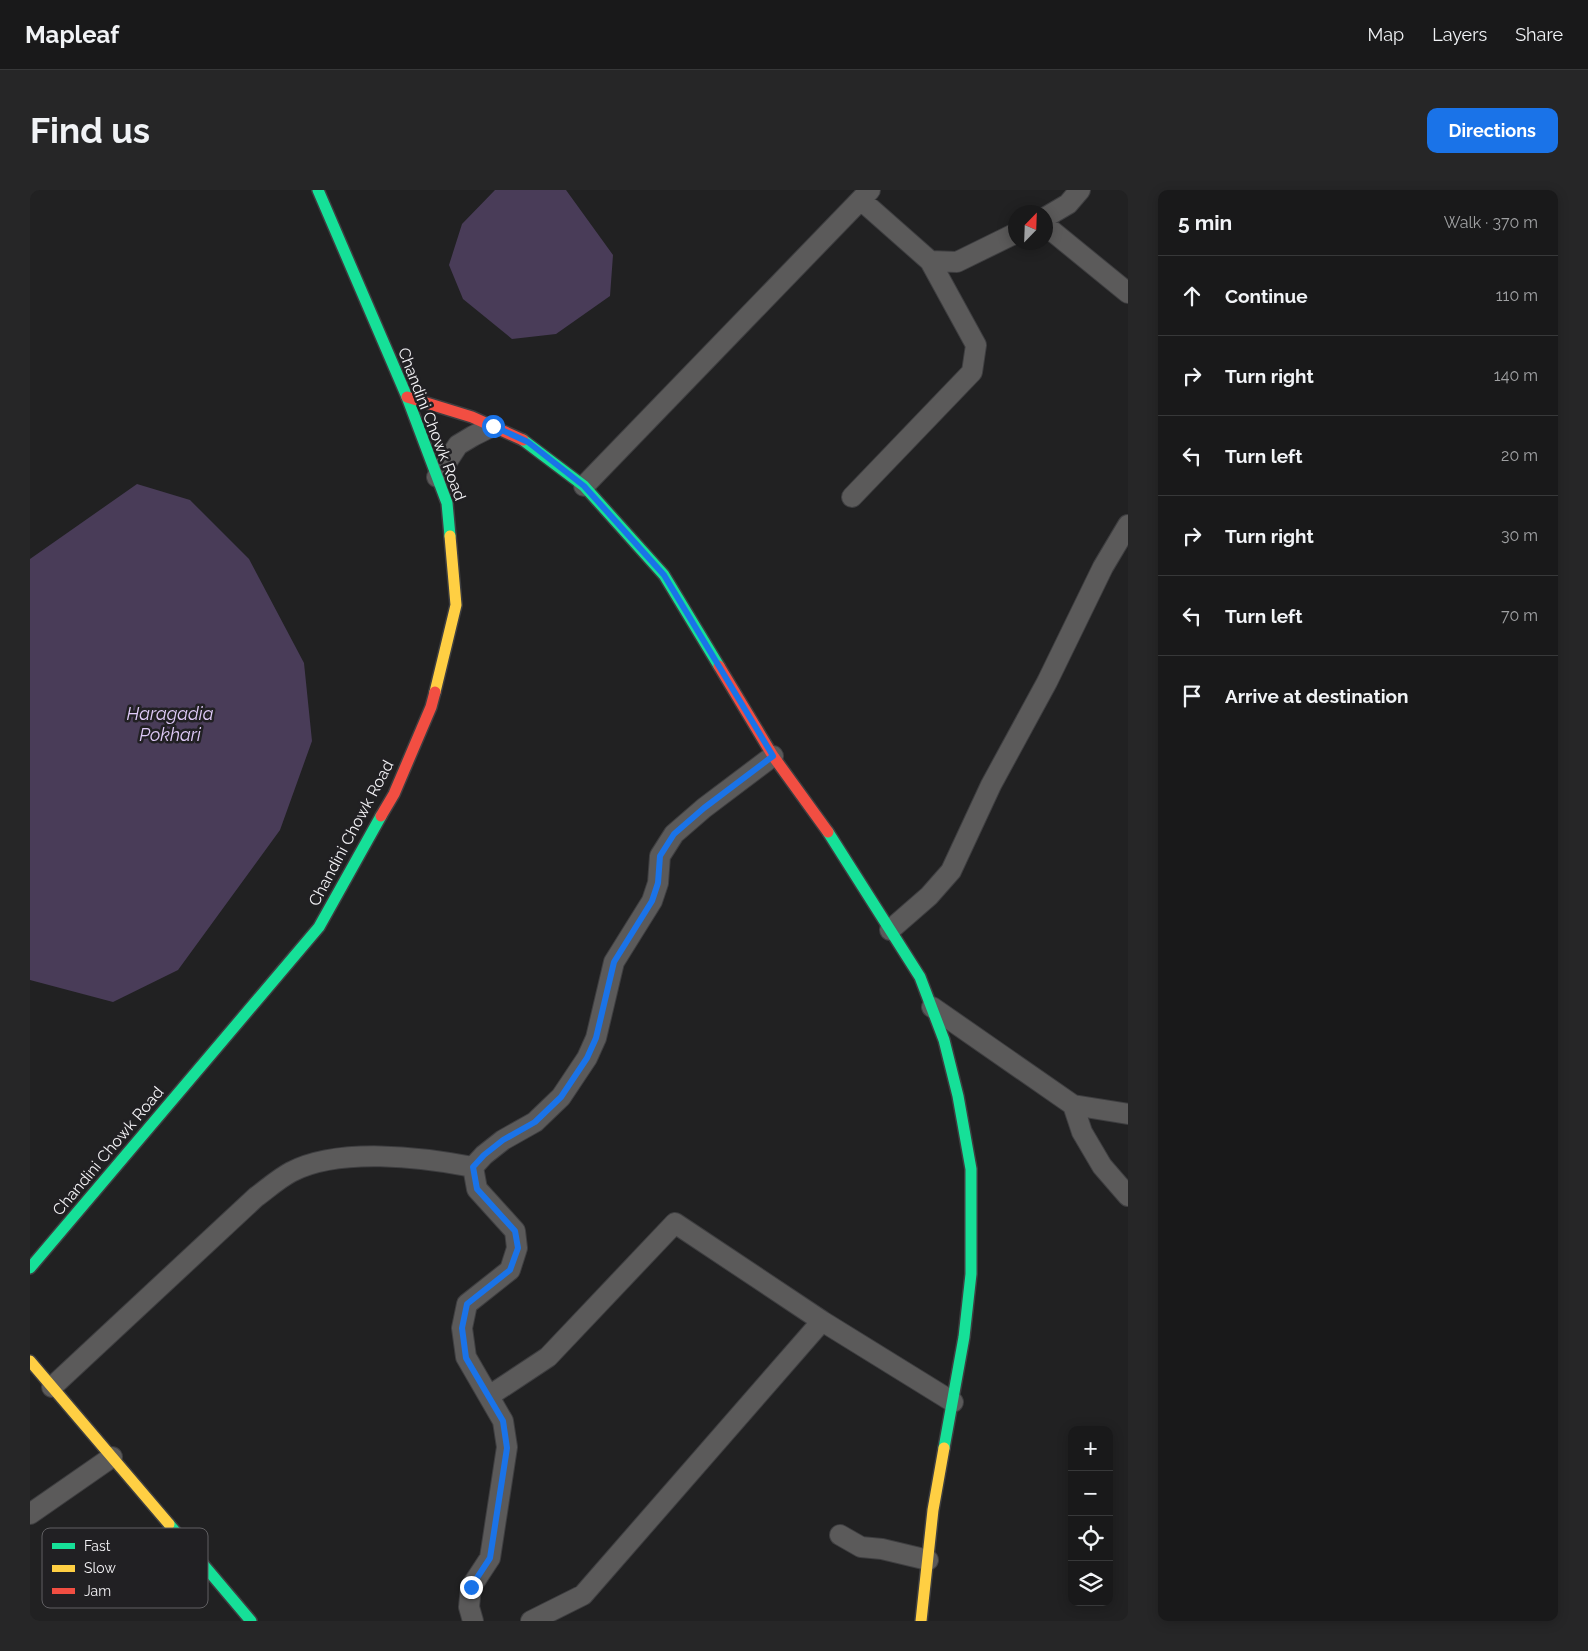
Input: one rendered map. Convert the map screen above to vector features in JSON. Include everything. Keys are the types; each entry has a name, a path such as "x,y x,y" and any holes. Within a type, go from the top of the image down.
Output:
{"street":[{"name":"Chandini Chowk Road","path":"30,1268 319,926 394,794 431,707 456,605 447,503 407,397 318,190"},
{"path":"1053,213 1068,204 1080,190"},
{"path":"584,486 865,195 930,261 976,345 972,372 852,497"},
{"path":"1053,232 1128,293"},
{"path":"930,261 957,262 1008,237"},
{"path":"407,397 472,417 528,442 584,486 664,575 773,756 821,820 920,977 944,1040 956,1087 971,1169 971,1274 964,1337 933,1510 921,1621"},
{"path":"437,477 458,445 493,426"},
{"path":"890,930 929,896 951,871 991,784 1047,682 1103,567 1128,525"},
{"path":"473,1167 484,1155 503,1140 535,1122 561,1097 587,1058 596,1038 614,962 652,901 658,883 660,856 674,834 704,808 773,756"},
{"path":"932,1007 1073,1105 1128,1114"},
{"path":"1073,1105 1082,1132 1102,1166 1128,1196"},
{"path":"52,1386 256,1197 290,1172 323,1161 358,1157 438,1160 473,1167"},
{"path":"473,1167 477,1189 515,1231 518,1248 510,1270 467,1304 462,1328 466,1358 503,1421 507,1448 490,1558 471,1587 469,1607 473,1621"},
{"path":"489,1396 548,1357 675,1223 822,1321 952,1402"},
{"path":"531,1621 583,1595 822,1321"},
{"path":"30,1361 172,1528"},
{"path":"30,1514 112,1457"},
{"path":"840,1535 861,1547 882,1549 928,1560"},
{"path":"208,1570 251,1621"}],"water":[{"path":"495,190 566,190 613,255 610,296 556,334 512,339 463,299 449,265 462,224"},
{"name":"Haragadia Pokhari","path":"137,484 190,500 249,559 304,663 312,741 280,830 178,970 113,1002 30,980 30,559"}],"traffic: fast":[{"path":"318,190 407,397 447,503 450,536"},
{"path":"523,440 584,486 664,575 719,666"},
{"path":"30,1268 319,927 381,816"},
{"path":"828,832 920,977 944,1040 958,1096 971,1169 971,1274 964,1337 944,1448"},
{"path":"169,1524 172,1528"},
{"path":"208,1570 251,1621"}],"traffic: slow":[{"path":"435,692 456,605 450,536"},
{"path":"30,1361 169,1524"},
{"path":"921,1621 933,1510 944,1448"}],"traffic: jam":[{"path":"407,397 472,417 523,440"},
{"path":"719,666 773,756 828,832"},
{"path":"381,816 394,794 431,707 435,692"}],"route":[{"path":"471,1587 490,1558 507,1448 503,1421 466,1358 462,1328 467,1304 510,1270 518,1248 515,1231 477,1189 473,1167 484,1155 503,1140 535,1122 561,1097 587,1058 596,1038 614,962 652,901 658,883 660,856 674,834 704,808 773,756 726,675 664,575 584,486 528,442 493,426"}]}
